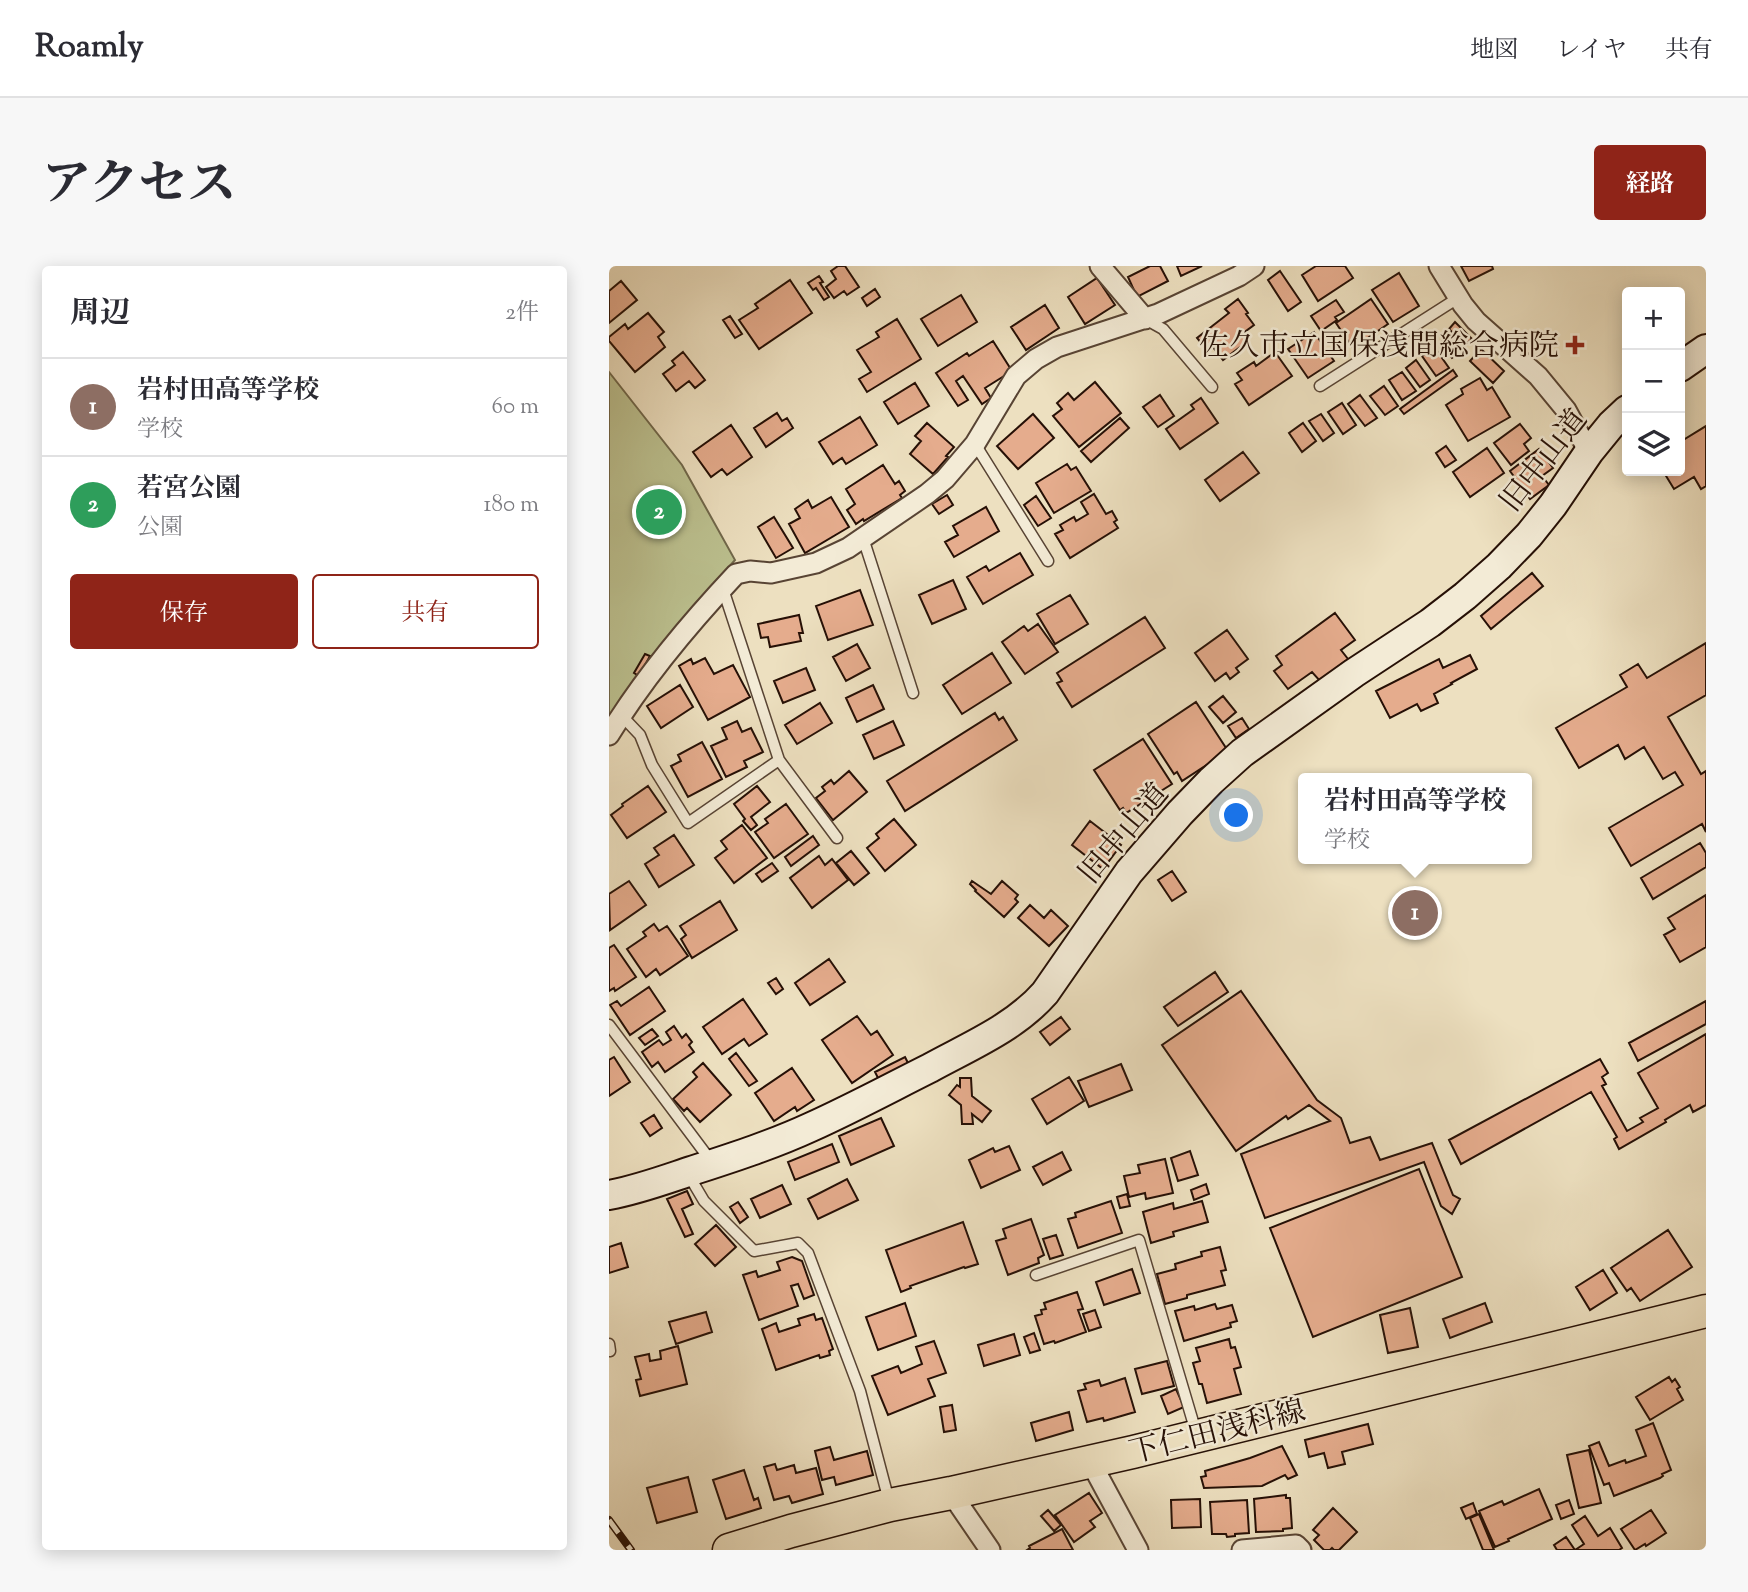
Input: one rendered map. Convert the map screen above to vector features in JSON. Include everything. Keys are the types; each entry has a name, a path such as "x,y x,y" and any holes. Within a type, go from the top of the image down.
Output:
{"main road":[{"path":"1685,364 1706,349"},
{"name":"旧中山道","path":"609,1195 687,1173 808,1128 987,1038 1024,1014 1045,993 1129,872 1211,781 1264,738 1430,623 1499,566 1553,505 1589,452 1624,413"},
{"name":"下仁田浅科線","path":"729,1550 890,1505 1197,1436 1706,1311"}],"street":[{"path":"1100,266 1145,319"},
{"path":"609,735 670,648 736,574 750,571 771,573 816,563 848,548 945,479 975,444 1016,376 1036,359 1057,347 1159,314 1239,276 1254,266"},
{"path":"1439,266 1476,321 1538,376 1566,411 1589,452"},
{"path":"1090,1461 1138,1550"},
{"path":"951,1493 990,1550"},
{"path":"1242,1550 1296,1545 1301,1550"}],"lane":[{"path":"1320,386 1458,298"},
{"path":"1145,319 1163,329 1212,387"},
{"path":"975,444 1048,561"},
{"path":"863,538 913,693"},
{"path":"723,588 779,760 837,838"},
{"path":"621,715 640,735 652,765 688,823 779,760"},
{"path":"609,1026 713,1164"},
{"path":"687,1173 704,1201 754,1251 798,1243 808,1253 860,1391 890,1505"},
{"path":"1036,1275 1139,1240 1197,1436"}],"green space":[{"path":"609,372 682,465 735,560 705,594 609,721"}],"building":[{"path":"838,266 845,266 859,287 847,295 844,291 834,298 826,287 836,279 831,271"},
{"path":"1150,266 1160,266 1168,281 1137,297 1128,277"},
{"path":"1177,266 1202,266 1181,276"},
{"path":"1316,266 1345,266 1353,278 1318,301 1302,275"},
{"path":"1461,266 1492,266 1493,269 1469,281"},
{"path":"1280,271 1301,302 1288,311 1268,280"},
{"path":"1399,273 1419,306 1393,322 1372,290"},
{"path":"819,276 823,282 820,283 829,297 824,300 816,288 813,290 808,283"},
{"path":"1097,278 1115,305 1085,324 1068,297"},
{"path":"790,280 812,313 759,349 739,320 758,308 755,304"},
{"path":"621,281 637,300 609,323 609,291"},
{"path":"875,289 880,297 867,306 862,298"},
{"path":"961,295 977,322 938,346 921,319"},
{"path":"1238,299 1254,325 1242,334 1248,341 1223,360 1212,346 1207,350 1197,338 1229,313 1225,309"},
{"path":"1371,299 1388,324 1353,348 1336,323"},
{"path":"1336,300 1344,312 1321,331 1311,316"},
{"path":"1045,305 1059,328 1026,350 1011,327"},
{"path":"648,313 664,332 658,337 665,347 635,372 609,341 609,337 625,324 628,329"},
{"path":"730,316 742,334 735,338 723,320"},
{"path":"897,319 921,359 867,392 859,379 871,372 857,350 879,337 876,332"},
{"path":"1455,322 1472,339 1465,345 1449,329"},
{"path":"1314,332 1334,361 1308,378 1288,349"},
{"path":"1451,334 1463,350 1452,358 1440,343"},
{"path":"993,341 1012,371 985,388 991,398 982,404 963,376 956,381 968,400 958,406 936,373 967,353 969,356"},
{"path":"1435,348 1449,368 1436,376 1422,356"},
{"path":"1481,349 1504,371 1493,383 1470,361"},
{"path":"683,352 705,380 695,388 689,381 676,391 663,374 675,365 672,361"},
{"path":"1275,352 1292,376 1249,405 1235,384 1242,380 1237,373 1254,362 1256,366"},
{"path":"1416,360 1430,380 1420,387 1406,368"},
{"path":"1453,370 1457,376 1404,414 1400,409"},
{"path":"1402,372 1416,391 1402,400 1389,380"},
{"path":"1480,378 1487,390 1492,387 1510,417 1468,441 1446,405 1463,394 1461,389"},
{"path":"1095,382 1121,413 1079,447 1053,416 1062,409 1057,403 1068,393 1074,400"},
{"path":"915,383 929,406 898,424 884,402"},
{"path":"1384,386 1398,406 1385,415 1370,396"},
{"path":"1160,395 1174,416 1158,427 1143,407"},
{"path":"1360,395 1377,418 1365,426 1348,404"},
{"path":"1201,398 1218,423 1180,449 1166,429 1194,409 1191,405"},
{"path":"1342,403 1356,425 1343,434 1328,412"},
{"path":"777,413 782,421 787,418 793,428 766,447 754,428"},
{"path":"1033,414 1054,438 1018,469 997,446"},
{"path":"1321,414 1334,433 1323,441 1309,421"},
{"path":"860,417 877,445 846,464 842,458 833,464 819,442"},
{"path":"1120,418 1129,428 1091,462 1081,451"},
{"path":"927,423 954,447 933,474 910,454 921,441 915,436"},
{"path":"1303,423 1316,441 1302,452 1289,433"},
{"path":"1520,424 1531,438 1524,444 1529,451 1511,465 1494,443"},
{"path":"731,425 752,457 727,475 722,469 711,477 693,452"},
{"path":"1706,426 1706,486 1701,489 1694,477 1674,489 1666,476 1685,476 1685,439"},
{"path":"1446,446 1456,460 1445,467 1436,453"},
{"path":"1487,448 1504,473 1470,497 1453,472"},
{"path":"1539,449 1553,468 1542,476 1549,485 1530,499 1510,471"},
{"path":"1243,452 1259,473 1220,501 1205,480"},
{"path":"1067,464 1071,470 1076,467 1091,491 1054,513 1036,483"},
{"path":"883,465 895,484 899,481 905,491 900,495 902,498 856,524 847,510 855,504 846,489"},
{"path":"1094,494 1106,514 1112,511 1118,528 1070,558 1055,534 1063,530 1060,525 1074,517 1076,521 1088,514 1081,502"},
{"path":"947,495 953,505 939,514 932,504"},
{"path":"1036,496 1051,518 1038,526 1024,505"},
{"path":"831,497 849,527 805,553 789,524 800,518 795,509 808,500 812,508"},
{"path":"986,507 999,531 954,557 945,542 958,535 953,526"},
{"path":"774,517 793,548 776,558 758,527"},
{"path":"1020,553 1033,575 983,604 967,577 986,566 989,571"},
{"path":"1532,573 1543,586 1491,629 1481,616"},
{"path":"953,580 966,609 932,624 919,595"},
{"path":"860,590 873,625 828,640 816,606"},
{"path":"1070,595 1088,624 1055,644 1037,614"},
{"path":"1335,613 1355,640 1341,650 1348,659 1320,681 1312,672 1288,689 1274,671 1282,665 1276,656"},
{"path":"799,615 803,633 799,633 801,641 770,647 768,637 761,638 758,624"},
{"path":"1145,617 1165,648 1072,707 1057,683 1062,681 1057,673"},
{"path":"1038,624 1058,652 1025,674 1002,642 1024,626 1028,631"},
{"path":"1227,630 1248,659 1236,668 1239,672 1230,679 1226,673 1215,681 1195,653"},
{"path":"1706,643 1706,695 1668,717 1701,774 1706,771 1706,832 1702,824 1631,866 1609,828 1683,785 1675,772 1663,779 1644,747 1625,759 1618,745 1579,768 1556,728 1627,687 1620,675 1638,664 1647,678"},
{"path":"857,644 870,668 846,681 833,657"},
{"path":"992,653 1011,683 962,714 943,685"},
{"path":"645,654 650,656 639,676 634,673"},
{"path":"1470,655 1477,669 1434,694 1438,703 1421,711 1417,704 1390,718 1376,691 1439,659 1443,668"},
{"path":"705,658 714,674 733,665 750,697 708,720 679,666 691,659 693,664"},
{"path":"806,668 815,690 783,703 774,681"},
{"path":"680,685 693,707 661,728 647,706"},
{"path":"873,685 884,709 857,722 846,698"},
{"path":"1223,696 1236,712 1223,723 1209,707"},
{"path":"1196,702 1228,751 1182,781 1177,772 1174,774 1148,734"},
{"path":"820,703 832,723 797,744 785,725"},
{"path":"995,713 999,720 1003,717 1017,740 905,811 887,781"},
{"path":"1242,718 1249,729 1236,738 1228,726"},
{"path":"737,721 742,732 751,728 763,752 744,761 747,767 726,777 711,746 727,739 722,728"},
{"path":"893,721 904,745 874,759 863,735"},
{"path":"1143,739 1172,784 1126,813 1123,808 1120,810 1094,770"},
{"path":"702,742 722,779 688,797 671,766 681,761 678,755"},
{"path":"849,771 867,792 833,820 816,798 825,791 822,787 831,780 834,784"},
{"path":"648,786 666,812 627,838 611,815"},
{"path":"757,786 770,802 751,817 757,825 751,830 734,804"},
{"path":"786,804 808,834 774,858 755,832 768,823 765,819"},
{"path":"894,819 916,845 885,871 867,848 879,838 876,834"},
{"path":"1090,821 1121,845 1103,869 1072,845"},
{"path":"742,825 767,858 734,883 715,858 727,849 721,841"},
{"path":"674,835 694,865 659,887 645,864 659,855 654,848"},
{"path":"813,836 819,845 791,866 785,857"},
{"path":"1700,843 1706,853 1706,867 1653,899 1641,878"},
{"path":"851,851 869,873 854,885 836,863"},
{"path":"819,856 825,865 832,859 848,880 812,908 790,878"},
{"path":"772,863 778,871 762,882 756,874"},
{"path":"1172,871 1186,892 1172,901 1158,880"},
{"path":"629,881 646,905 610,930 609,894"},
{"path":"972,881 991,894 1002,881 1018,895 1015,899 1018,902 1004,917 975,891 970,884"},
{"path":"1706,895 1706,947 1680,962 1664,935 1675,929 1668,918"},
{"path":"720,901 737,930 692,958 681,939 686,935 680,926"},
{"path":"1030,905 1044,918 1051,910 1068,926 1049,946 1018,918"},
{"path":"654,924 659,931 667,926 688,956 660,975 656,969 646,977 627,949 646,936 643,932"},
{"path":"614,945 636,977 615,991 614,988 609,991 609,948"},
{"path":"829,959 845,982 810,1005 795,983"},
{"path":"1215,972 1228,992 1178,1026 1164,1007"},
{"path":"776,978 783,989 776,994 768,983"},
{"path":"649,987 665,1011 630,1035 610,1005 617,1001 621,1006"},
{"path":"1241,991 1317,1100 1341,1118 1350,1143 1370,1137 1380,1160 1432,1143 1453,1195 1460,1199 1452,1214 1441,1206 1424,1162 1265,1218 1241,1154 1330,1121 1309,1105 1288,1119 1286,1116 1236,1151 1162,1045"},
{"path":"743,999 767,1034 749,1046 744,1039 722,1054 703,1027"},
{"path":"1706,1001 1706,1024 1638,1061 1629,1043"},
{"path":"857,1016 871,1035 877,1031 893,1055 852,1083 822,1040"},
{"path":"1061,1017 1070,1029 1050,1045 1040,1032"},
{"path":"674,1026 682,1038 686,1034 692,1042 689,1045 694,1052 665,1072 658,1062 652,1067 642,1052 659,1040 663,1045 671,1040 666,1032"},
{"path":"652,1029 658,1036 645,1045 639,1038"},
{"path":"1706,1034 1706,1105 1693,1112 1690,1105 1619,1149 1614,1139 1617,1137 1591,1092 1461,1164 1449,1140 1600,1059 1608,1073 1602,1077 1606,1084 1602,1086 1627,1131 1643,1122 1640,1118 1658,1108 1638,1073"},
{"path":"736,1053 757,1081 749,1086 729,1059"},
{"path":"614,1057 630,1082 609,1096 609,1060"},
{"path":"905,1057 909,1065 879,1080 875,1072"},
{"path":"703,1063 731,1095 700,1122 687,1108 684,1111 673,1099 697,1077 693,1072"},
{"path":"1121,1064 1132,1090 1089,1107 1078,1081"},
{"path":"792,1068 814,1100 797,1111 795,1107 774,1121 755,1093"},
{"path":"1069,1077 1084,1101 1047,1124 1032,1099"},
{"path":"960,1078 971,1078 972,1096 991,1111 982,1122 972,1114 973,1124 962,1124 961,1105 949,1095 957,1085 960,1087"},
{"path":"654,1115 662,1128 650,1136 641,1123"},
{"path":"881,1118 894,1146 851,1165 839,1136"},
{"path":"832,1144 839,1162 795,1180 788,1162"},
{"path":"1009,1146 1020,1170 981,1188 969,1160 993,1148 995,1152"},
{"path":"1190,1151 1198,1175 1178,1181 1171,1158"},
{"path":"1062,1152 1071,1170 1043,1185 1033,1167"},
{"path":"1165,1159 1173,1193 1146,1199 1145,1193 1129,1197 1124,1176 1140,1173 1138,1165"},
{"path":"1419,1169 1462,1277 1313,1337 1270,1228"},
{"path":"847,1179 858,1200 818,1219 808,1199"},
{"path":"1206,1184 1209,1194 1194,1200 1191,1190"},
{"path":"782,1185 791,1204 760,1218 751,1199"},
{"path":"687,1191 693,1204 682,1209 693,1234 685,1237 667,1199"},
{"path":"1127,1194 1130,1206 1120,1208 1117,1197"},
{"path":"1111,1201 1122,1233 1078,1248 1068,1219 1076,1217 1075,1213"},
{"path":"1202,1201 1208,1222 1173,1232 1174,1236 1151,1243 1143,1212 1173,1203 1174,1209"},
{"path":"738,1202 748,1217 740,1223 730,1207"},
{"path":"1031,1219 1044,1255 1038,1258 1039,1263 1008,1275 996,1241 1006,1238 1003,1229"},
{"path":"963,1222 978,1264 910,1286 911,1288 901,1292 886,1250"},
{"path":"716,1225 736,1247 715,1266 695,1244"},
{"path":"1668,1230 1692,1267 1640,1301 1631,1288 1627,1291 1611,1268"},
{"path":"1056,1235 1063,1255 1050,1259 1043,1239"},
{"path":"621,1243 628,1267 609,1273 609,1247"},
{"path":"1220,1247 1226,1270 1221,1271 1225,1285 1165,1304 1157,1274 1176,1269 1175,1264 1202,1256 1201,1252"},
{"path":"792,1257 802,1261 814,1295 804,1299 798,1284 791,1286 798,1306 759,1320 743,1275 756,1271 758,1277 780,1270 777,1262"},
{"path":"1132,1269 1140,1293 1104,1305 1096,1282"},
{"path":"1603,1270 1617,1293 1590,1310 1576,1287"},
{"path":"1077,1292 1083,1309 1078,1310 1086,1332 1044,1344 1035,1316 1046,1309 1044,1303"},
{"path":"905,1303 916,1336 878,1350 866,1317"},
{"path":"1485,1303 1492,1322 1450,1338 1443,1319"},
{"path":"1215,1304 1217,1309 1232,1305 1237,1321 1230,1323 1231,1327 1184,1341 1175,1311 1194,1306 1195,1310"},
{"path":"1410,1308 1418,1347 1388,1353 1380,1315"},
{"path":"1095,1310 1101,1327 1089,1331 1083,1314"},
{"path":"706,1312 712,1332 676,1344 669,1322"},
{"path":"814,1314 816,1320 822,1318 833,1349 829,1351 830,1355 820,1358 819,1355 776,1370 762,1329 776,1323 779,1332 800,1325 798,1319"},
{"path":"1034,1333 1040,1350 1030,1353 1024,1337"},
{"path":"1014,1334 1020,1355 984,1366 978,1345"},
{"path":"1229,1339 1231,1348 1235,1347 1241,1367 1234,1369 1241,1394 1207,1403 1193,1363 1200,1361 1196,1348"},
{"path":"934,1341 946,1373 928,1379 935,1396 888,1415 872,1376 898,1366 901,1373 922,1364 916,1347"},
{"path":"678,1346 687,1384 640,1396 636,1380 641,1379 635,1357 649,1354 650,1361 661,1359 660,1351"},
{"path":"1167,1361 1174,1386 1142,1394 1135,1369"},
{"path":"1669,1377 1672,1382 1675,1379 1680,1387 1677,1389 1683,1400 1650,1420 1636,1397"},
{"path":"1125,1378 1135,1412 1104,1421 1103,1418 1087,1422 1078,1391 1086,1389 1084,1384 1099,1380 1101,1386"},
{"path":"1176,1389 1184,1407 1168,1414 1161,1396"},
{"path":"952,1405 956,1430 944,1432 940,1407"},
{"path":"1069,1412 1073,1430 1036,1441 1031,1423"},
{"path":"1653,1423 1671,1470 1660,1478 1614,1496 1609,1483 1604,1485 1589,1446 1599,1442 1609,1466 1646,1456 1636,1430"},
{"path":"1368,1424 1373,1444 1342,1452 1345,1464 1328,1468 1324,1453 1309,1457 1305,1440"},
{"path":"1282,1446 1297,1475 1288,1479 1285,1475 1262,1486 1204,1488 1201,1477 1206,1476 1205,1471"},
{"path":"830,1447 834,1460 867,1451 873,1475 836,1485 834,1477 822,1480 815,1451"},
{"path":"1589,1450 1601,1503 1579,1508 1567,1455"},
{"path":"775,1464 777,1470 794,1465 796,1473 816,1468 823,1494 792,1503 789,1496 774,1500 764,1467"},
{"path":"744,1470 754,1500 758,1498 761,1508 726,1519 713,1480"},
{"path":"688,1477 697,1512 657,1523 647,1488"},
{"path":"1539,1489 1552,1519 1495,1547 1479,1511 1502,1501 1504,1505"},
{"path":"1089,1493 1102,1513 1090,1521 1095,1527 1074,1542 1055,1515"},
{"path":"1286,1495 1286,1498 1290,1498 1292,1528 1256,1532 1254,1499"},
{"path":"1200,1499 1201,1527 1172,1528 1171,1500"},
{"path":"1247,1500 1249,1533 1227,1537 1226,1534 1212,1534 1210,1502"},
{"path":"1569,1500 1574,1514 1561,1519 1556,1505"},
{"path":"1473,1503 1477,1514 1466,1519 1461,1508"},
{"path":"1333,1508 1357,1532 1339,1550 1324,1550 1314,1540 1319,1535 1313,1530"},
{"path":"1048,1510 1061,1525 1054,1531 1041,1516"},
{"path":"1651,1510 1666,1533 1635,1550 1621,1529"},
{"path":"1479,1514 1494,1550 1483,1550 1470,1518"},
{"path":"1585,1516 1598,1536 1610,1528 1622,1548 1619,1550 1575,1550 1584,1544 1572,1525"},
{"path":"1062,1529 1073,1550 1027,1550 1029,1546"},
{"path":"1566,1537 1575,1550 1557,1550 1554,1545"}],"railway":[{"path":"609,1520 631,1550"}],"place":[{"name":"佐久市立国保浅間総合病院","path":"1575,345"},
{"name":"若宮公園","path":"659,512"},
{"name":"岩村田高等学校","path":"1415,913"}]}
